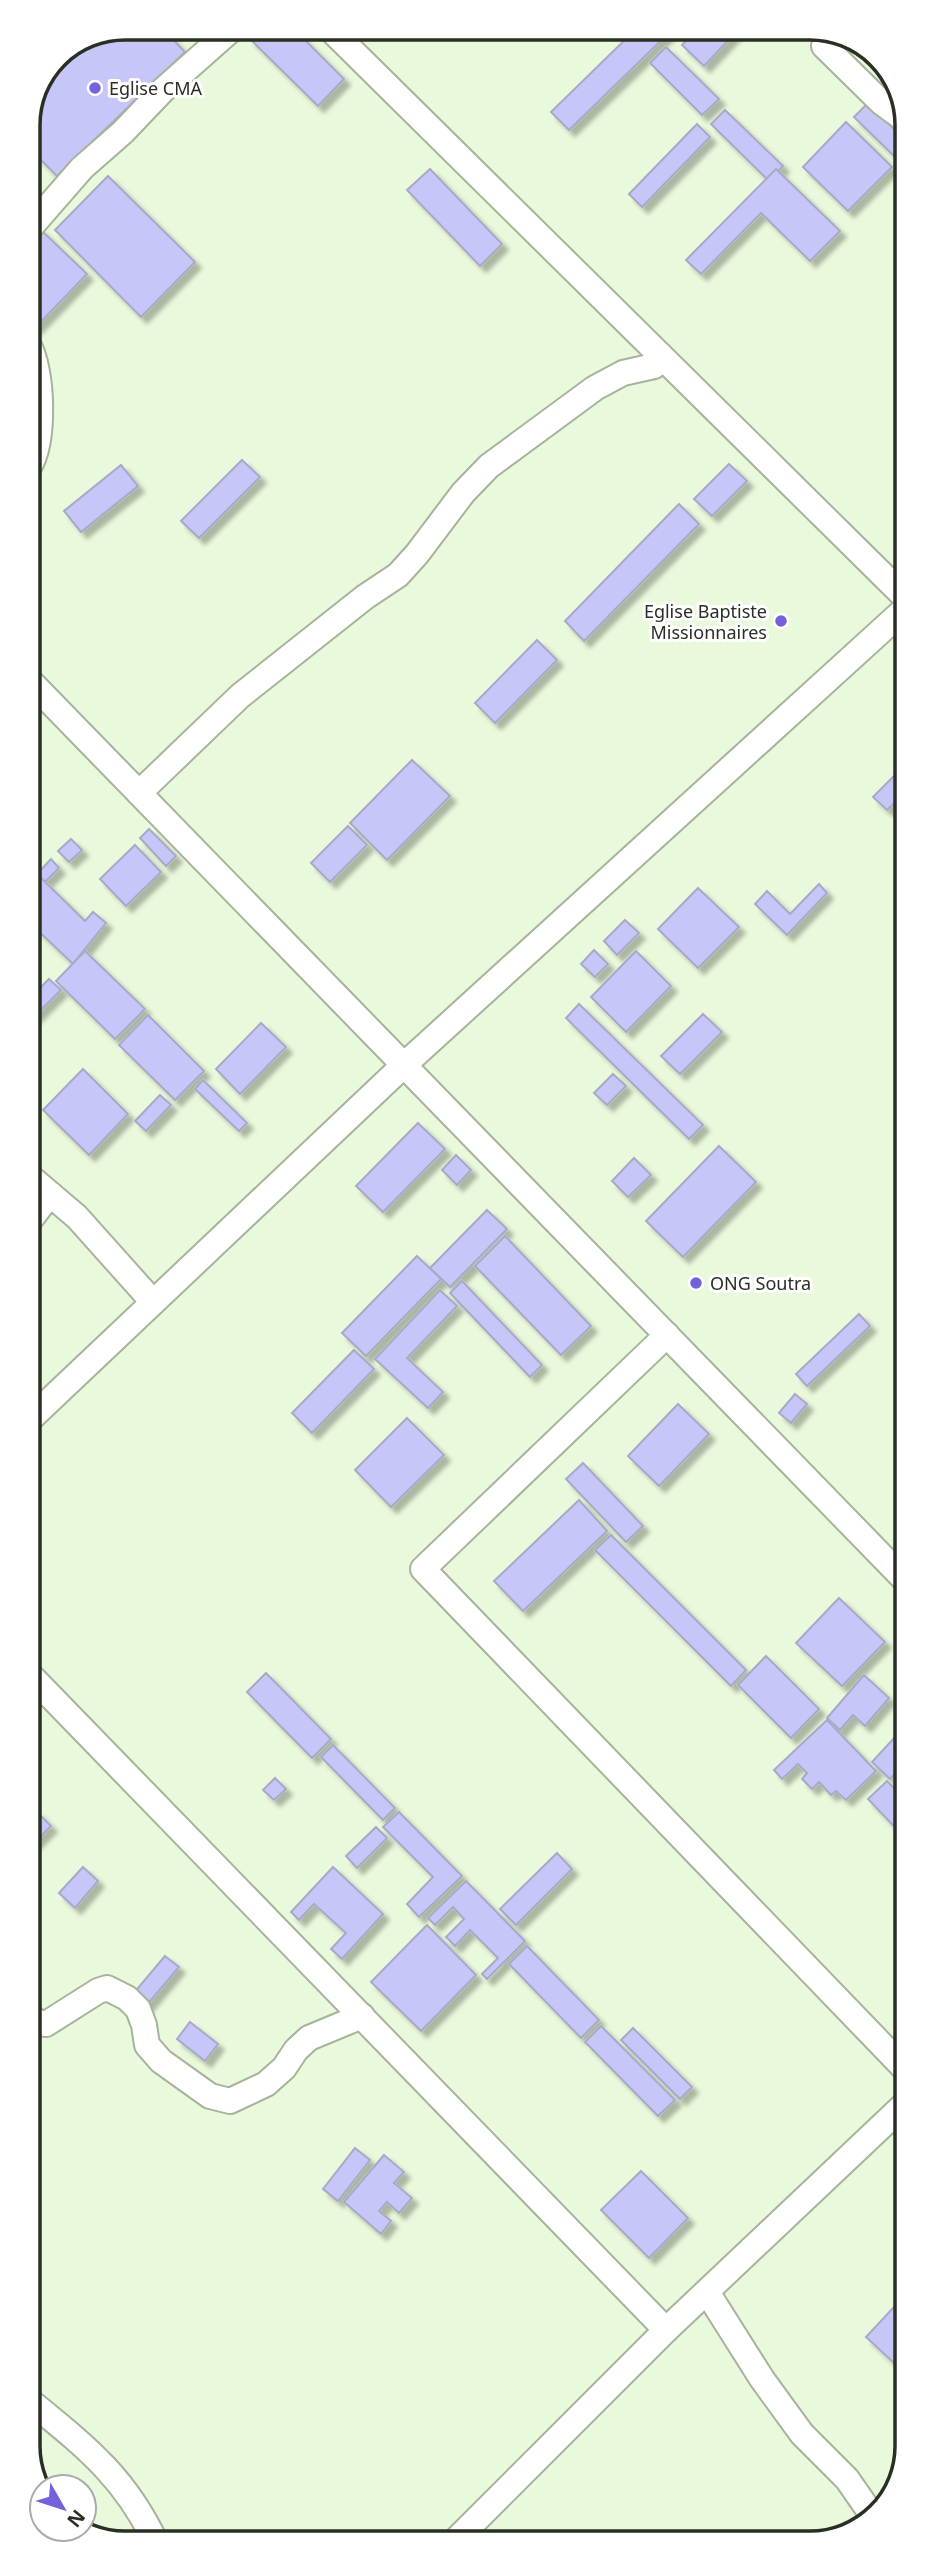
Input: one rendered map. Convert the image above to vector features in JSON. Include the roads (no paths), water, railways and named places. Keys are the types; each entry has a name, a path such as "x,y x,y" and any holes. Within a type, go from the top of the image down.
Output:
{"street":[{"path":"40,216 82,168 219,40"},
{"path":"341,40 895,587"},
{"path":"824,46 893,111"},
{"path":"139,793 240,696 365,597 398,575 489,466 595,387 623,373 654,366 660,355"},
{"path":"40,1409 404,1065 895,618"},
{"path":"40,691 895,1570"},
{"path":"40,1186 77,1217 153,1302"},
{"path":"40,1207 50,1194"},
{"path":"667,1335 423,1569 895,2059"},
{"path":"40,1685 666,2330"},
{"path":"40,2023 46,2024 98,1991 107,1988 118,1992 138,2009 147,2045 161,2061 209,2096 230,2101 266,2084 284,2068 296,2050 309,2038 362,2016"},
{"path":"465,2531 666,2330 895,2113"},
{"path":"707,2292 762,2379 802,2434 847,2479 867,2508"},
{"path":"40,2409 87,2448 121,2483 149,2531"}],"place":[{"name":"Eglise CMA","path":"95,88"},
{"name":"Eglise Baptiste Missionnaires","path":"781,621"},
{"name":"ONG Soutra","path":"696,1283"}]}
